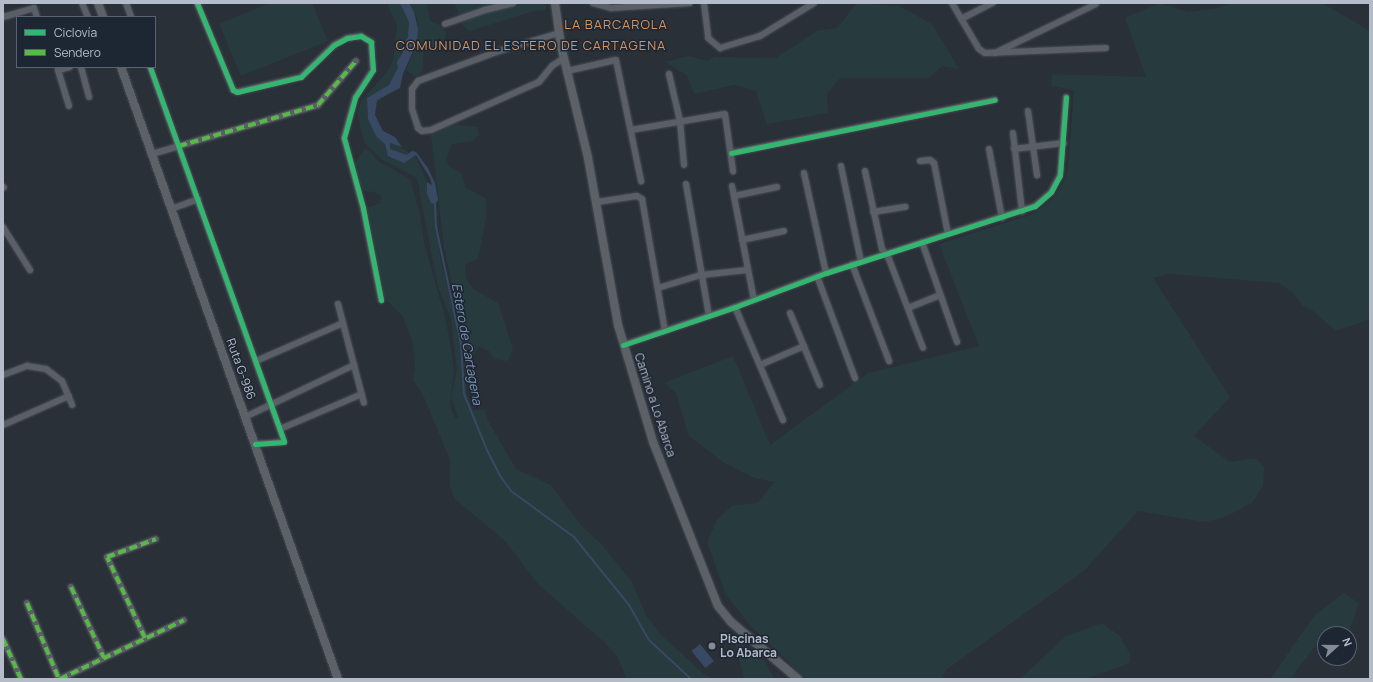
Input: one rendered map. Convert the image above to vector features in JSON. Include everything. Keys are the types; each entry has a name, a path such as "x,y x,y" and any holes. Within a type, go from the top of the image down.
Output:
{"main road":[{"path":"98,3 103,16"},
{"name":"Camino a Lo Abarca","path":"555,3 564,58 597,202 623,345 653,442 714,600 731,622 798,679"},
{"name":"Ruta G-986","path":"121,68 338,679"}],"street":[{"path":"82,3 88,16"},
{"path":"126,3 131,16"},
{"path":"197,3 233,90 239,93 301,77 334,45 347,38 361,36 371,42 373,70 355,98 344,138 362,204 381,300"},
{"path":"445,24 485,10 513,3"},
{"path":"593,3 611,8 690,3"},
{"path":"704,3 708,38 720,48 760,36 814,3"},
{"path":"952,3 979,49 992,54 1106,48"},
{"path":"961,19 993,3"},
{"path":"992,54 1096,4"},
{"path":"3,17 34,8 37,16"},
{"path":"559,33 499,51 418,81 412,89 412,109 418,128 424,131 430,130 539,82 552,66 564,58"},
{"path":"567,71 616,60 641,181"},
{"path":"152,154 318,105 356,61"},
{"path":"66,68 58,70 69,106"},
{"path":"81,68 90,97"},
{"path":"150,68 284,442 255,444"},
{"path":"668,74 680,121 684,165"},
{"path":"623,345 736,307 852,264 1002,218 1022,211 1040,202 1054,186 1062,169 1066,97"},
{"path":"731,153 995,100"},
{"path":"1028,111 1037,175"},
{"path":"631,130 725,114 734,171"},
{"path":"1013,133 1022,211"},
{"path":"1014,149 1064,144"},
{"path":"988,149 1002,218"},
{"path":"920,161 930,160 934,163 948,234"},
{"path":"841,166 861,262"},
{"path":"865,171 882,249 908,308 923,348"},
{"path":"804,173 826,273"},
{"path":"686,184 709,316"},
{"path":"732,186 754,300"},
{"path":"734,196 777,186"},
{"path":"597,202 637,196 642,199 665,331"},
{"path":"171,209 198,199"},
{"path":"873,212 906,207"},
{"path":"3,227 30,270"},
{"path":"742,240 784,231"},
{"path":"922,242 957,342"},
{"path":"852,264 889,361"},
{"path":"658,288 701,275 747,270"},
{"path":"817,276 855,378"},
{"path":"908,308 941,295"},
{"path":"338,304 364,402"},
{"path":"736,307 783,420"},
{"path":"790,314 820,386"},
{"path":"256,361 343,323"},
{"path":"760,365 804,346"},
{"path":"245,417 354,365"},
{"path":"3,375 22,367 42,368 58,378 69,396 72,405"},
{"path":"280,429 362,394"},
{"path":"3,425 69,396"},
{"path":"145,638 107,557 156,539"},
{"path":"71,587 104,658"},
{"path":"27,603 59,679 184,620"},
{"path":"3,639 21,679"}],"green space":[{"path":"270,3 312,3 328,41 241,76 219,24"},
{"path":"387,3 404,3 411,24 396,87 375,104 373,111 386,138 416,157 436,204 440,256 462,347 467,397 473,410 485,410 487,419 516,469 551,485 580,524 603,546 632,582 646,615 660,634 704,674 713,679 627,679 617,656 603,641 538,584 505,541 455,499 450,486 450,460 423,395 413,380 415,366 413,343 402,315 387,301 383,293 367,208 380,203 381,196 374,192 362,191 354,164 365,149 371,152 378,161 410,179 420,215 424,243 446,321 454,369 450,405 455,419 458,417 451,397 457,369 451,319 438,287 417,178 381,159 364,142 357,113 361,101 386,73 393,61 397,26"},
{"path":"409,3 427,3 430,21 440,25 446,32 445,41 424,52 422,72 416,77 406,70 414,51 418,29 417,18"},
{"path":"454,3 547,3 546,10 534,11 470,31 464,27"},
{"path":"857,3 899,6 932,24 959,69 942,66 929,78 840,78 827,94 828,113 767,124 756,91 734,85 694,94 687,75 665,62 688,56 708,61 714,57 776,58 817,31 837,28"},
{"path":"1160,3 1188,12 1218,8 1231,3 1322,3 1370,31 1370,319 1336,331 1313,311 1303,306 1292,292 1279,283 1168,274 1153,278 1230,397 1194,436 1230,462 1255,458 1264,467 1263,486 1252,503 1225,517 1205,522 1138,511 1085,570 946,670 942,679 806,679 750,625 726,595 707,542 717,520 733,505 758,503 774,482 755,478 723,462 689,436 676,393 664,383 733,356 770,445 868,373 979,346 939,244 1033,214 1054,198 1064,181 1068,169 1074,90 1051,86 1052,74 1146,77 1125,18"},
{"path":"453,124 477,127 479,135 473,141 452,144 446,158 449,166 461,173 466,188 487,199 486,219 478,259 465,264 466,278 473,289 498,303 513,349 508,361 494,359 489,351 478,346 473,357 466,347 459,318 444,246 431,135"},
{"path":"1344,593 1359,603 1351,626 1317,626 1317,645 1290,679 1270,679 1315,615"},
{"path":"1102,623 1120,636 1130,654 1130,663 1086,679 1020,679 1066,636"},
{"path":"733,635 765,661 774,679 744,679"}],"water":[{"path":"400,3 409,3 414,12 418,29 417,42 403,74 400,88 377,100 375,115 383,131 395,137 402,147 390,143 390,149 407,155 412,151 416,152 428,168 435,183 438,200 435,204 431,203 427,194 427,182 432,185 430,178 416,155 404,163 388,156 385,144 376,136 368,119 367,98 389,85 398,68 397,62 403,52 401,48 408,37 409,22"},
{"path":"700,644 714,661 705,668 691,651"}],"waterway":[{"name":"Estero de Cartagena","path":"435,202 436,227 461,344 464,394 487,450 501,477 511,491 574,537 629,605 649,640 691,679"}],"marked path":[{"path":"179,146 318,105 356,61"},
{"path":"145,638 107,557 156,539"},
{"path":"71,587 104,658"},
{"path":"27,603 59,679"},
{"path":"60,679 184,620"},
{"path":"3,639 21,679"}],"cycle path":[{"path":"197,3 233,90 237,92 301,77 334,45 347,38 361,36 371,42 373,70 355,98 344,138 363,208 381,300"},
{"path":"150,68 284,442 255,444"},
{"path":"623,345 735,307 826,273 1035,206 1051,192 1060,175 1066,97"},
{"path":"731,153 995,100"}],"place":[{"name":"Piscinas Lo Abarca","path":"712,646"}],"district":[{"name":"LA BARCAROLA","path":"616,24"},
{"name":"COMUNIDAD EL ESTERO DE CARTAGENA","path":"531,45"}]}
